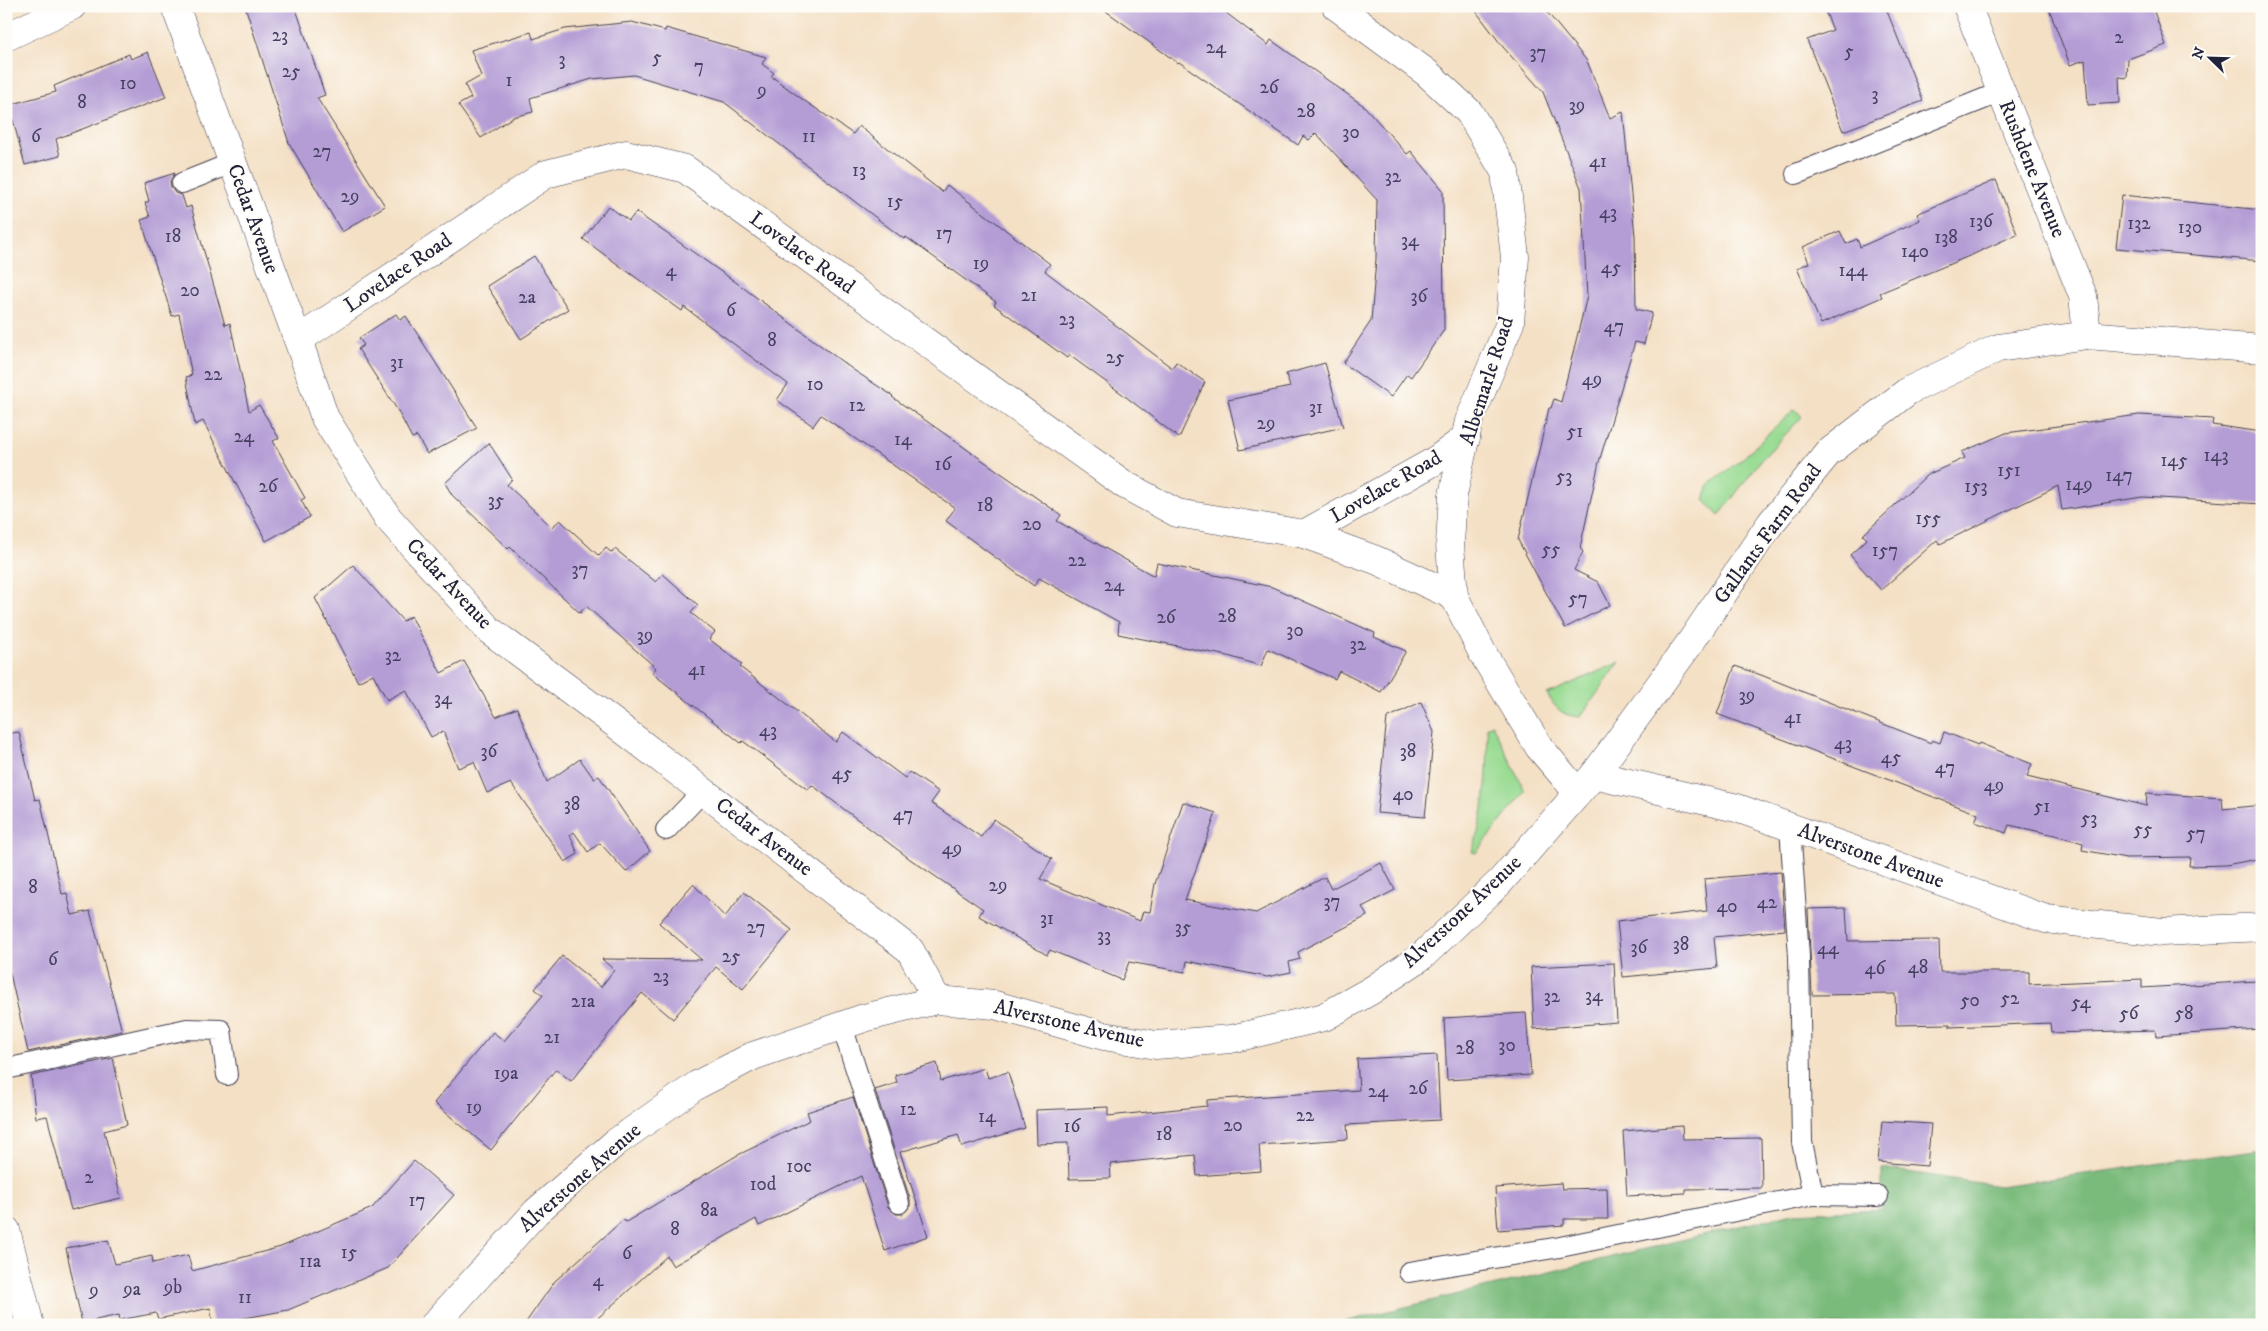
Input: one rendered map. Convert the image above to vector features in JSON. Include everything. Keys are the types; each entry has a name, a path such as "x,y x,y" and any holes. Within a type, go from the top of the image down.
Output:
{"street":[{"path":"6,37 72,6"},
{"name":"Cedar Avenue","path":"175,6 325,418 388,518 488,630 703,791 910,950 937,1000"},
{"name":"Albemarle Road","path":"1336,6 1427,73 1469,112 1505,172 1515,257 1510,323 1469,421 1452,495 1450,544 1454,596 1482,652 1539,747 1586,784"},
{"name":"Rushdene Avenue","path":"1967,6 2083,296 2087,335"},
{"name":"Lovelace Road","path":"298,340 546,174 626,154 685,169 1125,485 1178,513 1304,534 1376,560 1454,596"},
{"name":"Gallants Farm Road","path":"1586,784 1690,643 1770,524 1828,453 1908,392 1998,348 2087,335 2262,349"},
{"name":"Lovelace Road","path":"1304,534 1434,462 1466,438"},
{"name":"Alverstone Avenue","path":"434,1325 536,1212 615,1143 697,1085 753,1056 864,1018 937,1000 995,1005 1104,1036 1156,1045 1231,1040 1324,1017 1372,990 1422,956 1500,882 1586,784 1737,808 2046,919 2162,932 2262,927"},
{"path":"6,1230 30,1325"}],"lane":[{"path":"1796,174 2001,92"},
{"path":"182,183 232,163"},
{"path":"666,830 703,791"},
{"path":"1790,827 1799,956 1802,1142 1813,1195"},
{"path":"842,1026 899,1204"},
{"path":"6,1069 187,1029 221,1030 227,1075"},
{"path":"1409,1272 1560,1247 1813,1195 1878,1196"}],"green space":[{"path":"1795,409 1802,417 1761,460 1719,516 1704,500 1709,485 1743,458"},
{"path":"1620,662 1580,717 1560,711 1547,694"},
{"path":"1492,724 1525,791 1476,853 1472,852 1481,821 1486,790 1487,727"},
{"path":"2262,1149 2262,1325 1331,1325 1793,1213 1882,1209 1882,1168 1999,1186"}],"building":[{"path":"245,6 295,6 325,95 317,98 385,206 342,232 289,143"},
{"path":"1099,6 1217,6 1268,45 1271,40 1364,106 1407,154 1411,151 1443,190 1444,330 1411,377 1407,374 1391,397 1343,363 1371,321 1376,259 1377,200 1316,133 1309,140 1303,136 1298,145"},
{"path":"1472,6 1542,6 1587,61 1610,118 1623,112 1635,236 1636,309 1652,313 1644,344 1635,342 1599,462 1580,548 1583,552 1574,570 1598,582 1610,605 1565,628 1518,540 1549,408 1551,408 1554,399 1561,402 1587,296 1581,188 1543,92 1503,47"},
{"path":"1823,6 1885,6 1923,101 1843,131 1807,40 1833,30"},
{"path":"2048,6 2152,6 2166,45 2128,59 2127,78 2119,77 2120,103 2088,105 2085,60 2070,65"},
{"path":"632,22 665,31 666,28 766,57 762,64 774,73 771,76 802,99 853,134 859,126 942,192 947,185 1050,264 1045,271 1172,368 1176,362 1205,382 1179,438 1069,355 1067,358 994,305 996,302 906,237 904,239 724,102 634,75 592,79 530,98 533,112 513,117 481,138 458,105 471,98 465,85 481,76 471,50 531,32 533,39 565,29"},
{"path":"148,52 166,97 56,139 60,156 25,165 9,105 56,92 54,86 129,54 131,59"},
{"path":"175,173 170,181 171,187 175,193 182,195 186,208 191,206 225,325 230,323 249,411 259,405 279,438 273,441 305,498 301,500 310,517 266,541 203,421 195,425 186,377 192,375 179,314 172,316 141,220 150,217 145,203 149,201 144,183"},
{"path":"1996,180 2017,234 1880,293 1882,297 1821,324 1797,268 1809,263 1803,247 1840,231 1846,244 1857,239 1860,247 1920,220 1917,214"},
{"path":"2122,195 2262,210 2262,261 2116,248"},
{"path":"608,206 629,221 636,212 737,283 852,369 1061,515 1057,521 1154,576 1157,563 1272,587 1375,633 1374,637 1406,651 1381,692 1339,671 1335,679 1268,649 1261,666 1228,656 1118,634 1119,622 1039,578 1034,586 946,521 955,508 821,415 813,426 777,400 788,384 684,307 682,311 583,239"},
{"path":"534,256 568,309 521,339 487,286"},
{"path":"396,314 400,320 406,316 477,428 427,454 417,436 412,438 398,411 358,349 364,345 359,338"},
{"path":"1325,363 1343,427 1240,450 1228,400 1290,387 1286,374"},
{"path":"2139,415 2213,419 2212,425 2262,432 2262,504 2142,497 2062,510 2058,486 1940,544 1937,540 1881,590 1850,555 1867,539 1863,535 1927,475 1965,458 1962,452 2006,433"},
{"path":"489,443 512,479 507,485 552,527 560,520 599,556 606,548 612,553 615,549 656,582 663,574 698,605 691,613 715,632 709,639 742,664 740,667 836,742 843,732 905,778 909,772 939,792 931,803 981,837 994,819 1052,859 1040,879 1140,921 1143,911 1150,912 1155,884 1183,802 1216,813 1185,900 1256,913 1325,877 1331,889 1381,863 1395,890 1362,907 1367,916 1298,952 1300,959 1289,962 1291,972 1267,977 1187,961 1185,972 1129,962 1122,980 1050,950 1047,955 979,916 983,909 910,859 812,785 808,790 743,741 741,743 652,673 656,668 586,606 580,613 510,547 508,549 452,495 445,483"},
{"path":"353,565 403,621 411,616 441,673 464,661 496,717 517,708 547,782 580,759 594,779 599,776 650,851 626,872 600,843 588,852 574,832 570,835 578,854 565,862 511,783 487,793 474,762 458,768 443,731 431,737 406,690 387,700 373,674 358,682 315,598"},
{"path":"1735,666 1931,743 1932,740 1940,743 1944,732 1978,745 1979,743 2032,764 2027,777 2146,806 2147,793 2222,798 2223,809 2262,805 2262,858 2226,865 2189,866 2190,857 2126,858 2082,850 2083,843 2055,835 2009,825 2006,833 1975,822 1978,814 1717,714"},
{"path":"1421,702 1434,732 1425,817 1377,813 1387,718"},
{"path":"19,732 35,800 40,799 62,894 67,893 72,915 90,911 122,1031 28,1052 6,956 6,734"},
{"path":"1781,872 1785,930 1714,937 1717,968 1623,977 1617,921 1707,911 1704,879"},
{"path":"693,884 725,917 744,892 792,930 743,989 716,967 673,1019 642,993 571,1081 556,1069 491,1150 434,1103 493,1032 504,1041 543,995 535,989 562,956 601,987 614,970 602,959 702,960 659,923"},
{"path":"1846,908 1848,941 1939,940 1940,972 2029,972 2029,984 2142,979 2142,988 2257,981 2261,1029 2156,1036 2155,1030 2051,1033 2050,1023 1950,1027 1950,1024 1896,1025 1895,994 1812,995 1808,909"},
{"path":"1614,963 1617,1022 1534,1029 1531,967"},
{"path":"1526,1013 1531,1075 1447,1080 1444,1018"},
{"path":"1437,1055 1440,1120 1347,1125 1348,1139 1259,1145 1261,1171 1197,1176 1195,1155 1110,1164 1111,1178 1069,1179 1068,1143 1037,1144 1036,1110 1108,1107 1108,1116 1207,1106 1207,1100 1359,1090 1357,1059"},
{"path":"113,1058 127,1125 104,1131 121,1198 71,1210 47,1116 36,1118 31,1076"},
{"path":"937,1063 941,1081 985,1068 988,1078 1008,1072 1025,1128 962,1147 958,1135 900,1152 928,1236 885,1251 861,1176 759,1226 756,1219 673,1266 667,1256 590,1325 524,1325 555,1281 623,1220 626,1222 736,1156 810,1120 807,1112 853,1097 888,1207 896,1214 903,1214 910,1206 910,1199 875,1090 897,1083 895,1075"},
{"path":"1882,1121 1931,1124 1927,1166 1878,1162"},
{"path":"1682,1126 1683,1139 1761,1138 1762,1188 1686,1189 1686,1193 1627,1196 1623,1131"},
{"path":"414,1161 454,1195 388,1268 288,1310 213,1324 210,1308 158,1319 156,1313 120,1320 119,1315 82,1323 66,1248 108,1240 115,1264 152,1256 153,1263 188,1255 192,1271 281,1247 372,1208"},
{"path":"1561,1183 1562,1189 1607,1188 1608,1219 1564,1219 1564,1225 1498,1230 1495,1188"}]}
